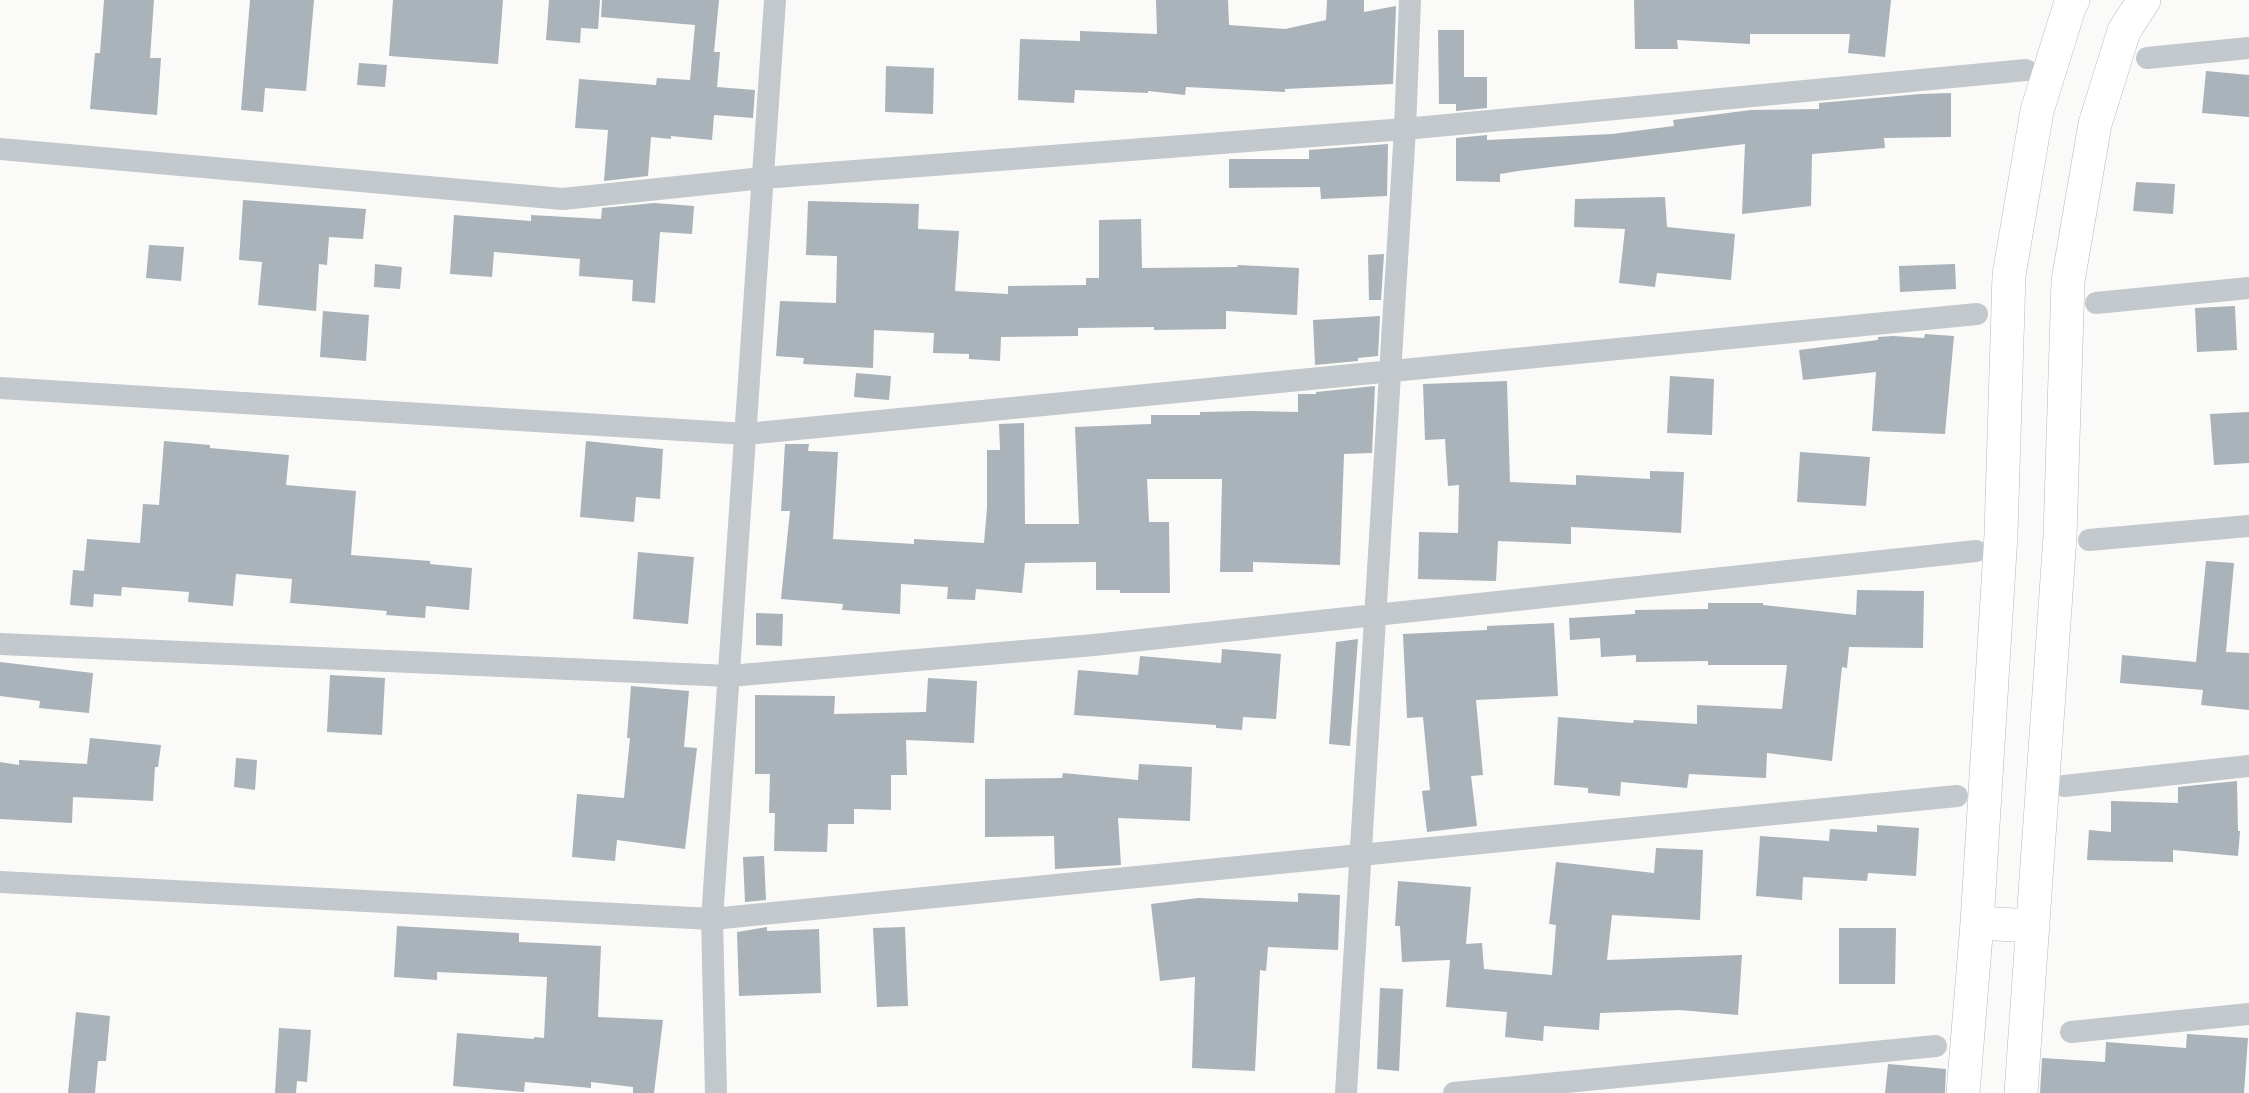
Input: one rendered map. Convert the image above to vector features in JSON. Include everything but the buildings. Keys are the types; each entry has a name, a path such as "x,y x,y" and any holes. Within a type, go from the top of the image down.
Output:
{"main road":[{"path":"1963,1093 1977,923 2001,534 2009,275 2037,111 2073,0"},
{"path":"2021,1093 2060,536 2068,281 2095,124 2124,31 2144,0"},
{"path":"1977,923 2033,926"}],"street":[{"path":"716,1093 712,919 775,0"},
{"path":"1346,1093 1406,129 1410,0"},
{"path":"2147,58 2249,48"},
{"path":"0,149 564,199 763,178 1406,129 2026,70"},
{"path":"2096,303 2249,288"},
{"path":"0,388 746,434 1977,314"},
{"path":"2089,540 2249,526"},
{"path":"0,644 729,676 1094,645 1976,551"},
{"path":"2064,786 2249,766"},
{"path":"0,882 712,919 1957,796"},
{"path":"2071,1032 2249,1014"},
{"path":"1454,1093 1936,1046"}]}
